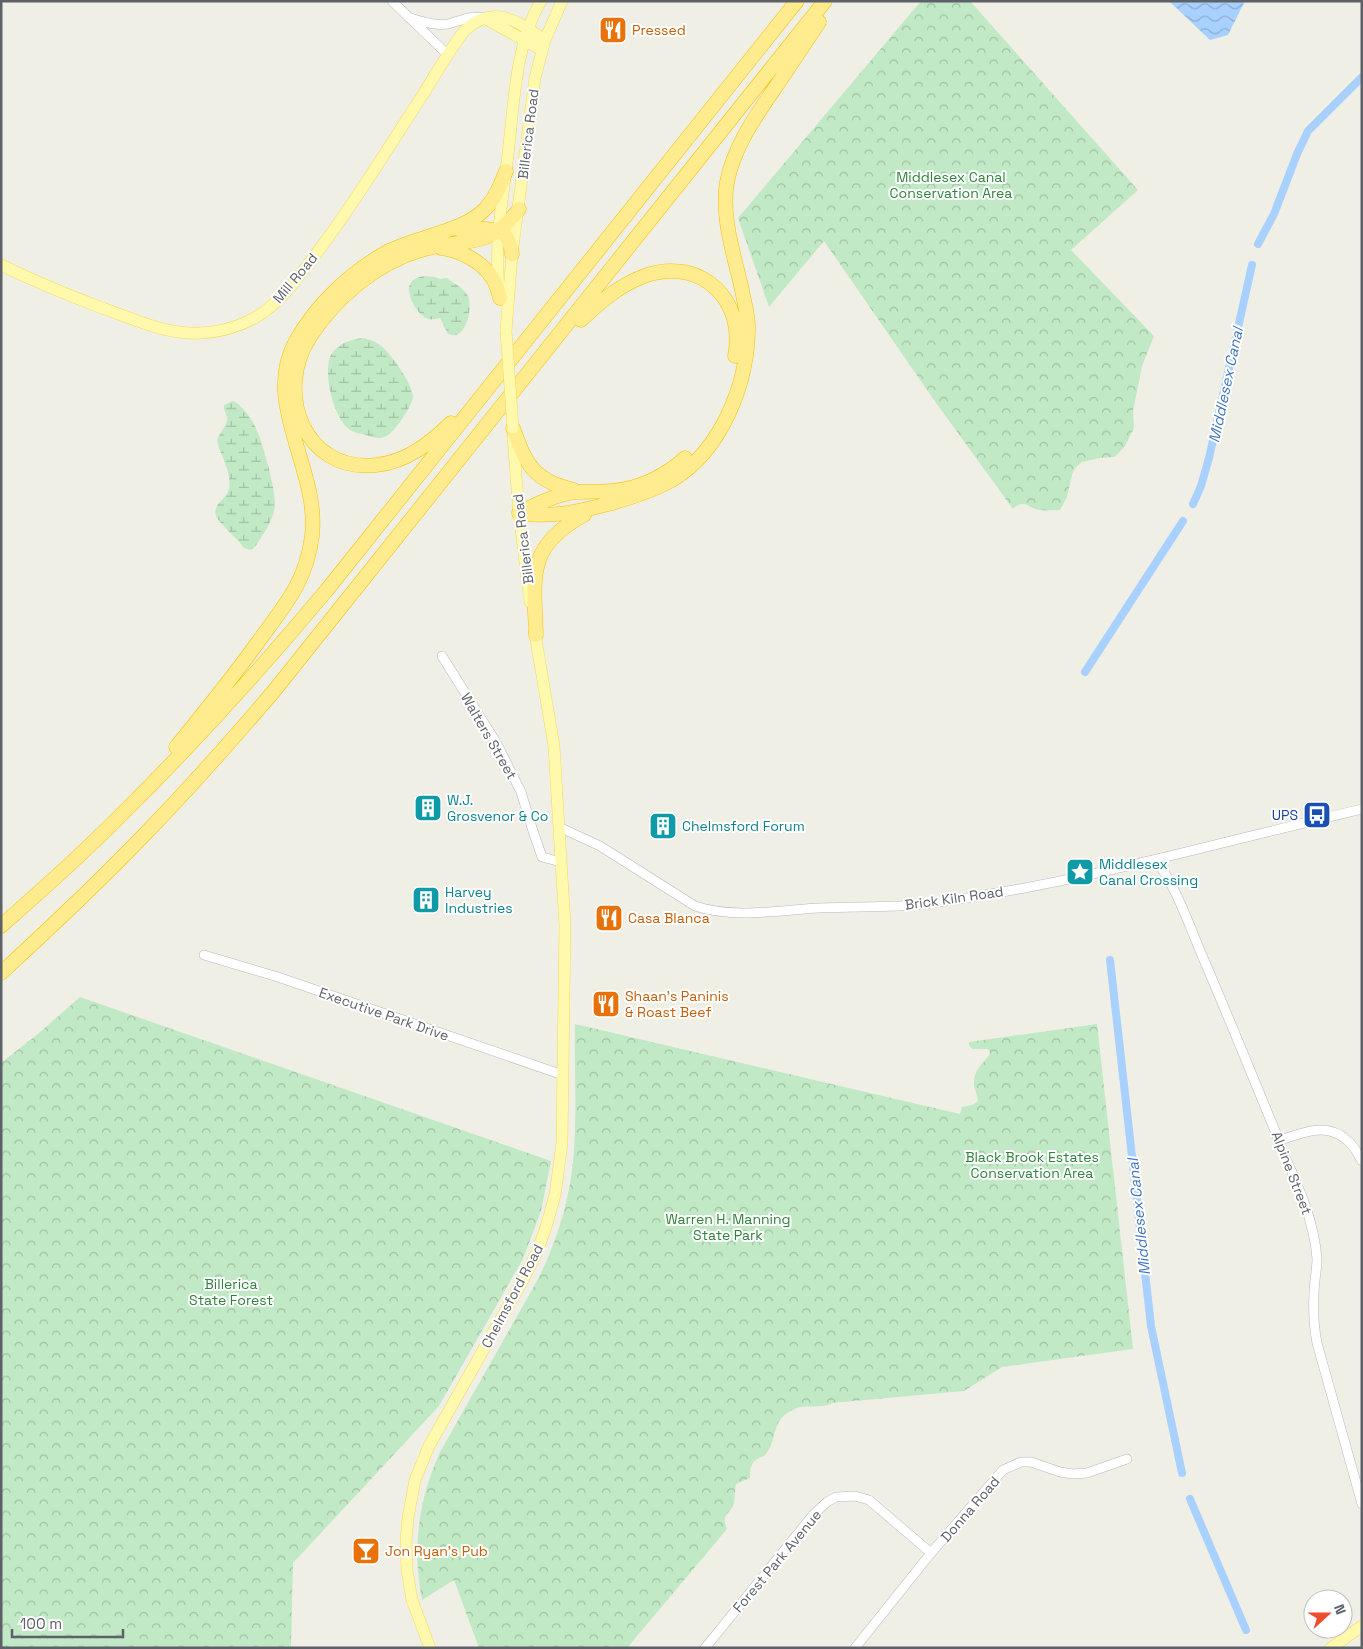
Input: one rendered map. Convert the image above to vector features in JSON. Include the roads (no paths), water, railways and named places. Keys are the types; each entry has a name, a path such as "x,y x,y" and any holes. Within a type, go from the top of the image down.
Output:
{"highway":[{"path":"1,926 88,847 137,799 214,719 294,629 797,1"},
{"path":"1,973 118,862 170,808 274,691 825,1"},
{"path":"519,514 539,516 560,515 645,493 674,478 692,464 704,452 717,434 728,415 742,372 748,326 727,221 727,182 739,147 760,109 834,1"},
{"path":"137,799 286,606 298,586 303,572 312,535 310,494 287,411 284,391 287,362 295,342 326,301 367,265 406,244 468,222 485,209 500,188 506,171"},
{"path":"494,380 432,441 418,451 379,465 364,466 350,464 337,460 319,448 303,426 294,396 295,371 302,350 319,324 337,304 371,274 392,261 433,247 490,236 511,220 519,209"},
{"path":"443,232 472,228 499,231 507,238 512,254"},
{"path":"433,247 447,248 471,258 492,276 500,298"},
{"path":"519,514 553,498 582,492 615,491 648,482 672,468 693,451 712,425 728,389 738,339 735,320 728,301 721,293 712,285 693,275 670,271 649,274 627,283 600,301 544,355"},
{"path":"513,428 524,456 539,476 555,485 582,492"},
{"path":"536,635 535,574 543,549 549,540 563,527 600,506"}],"main road":[{"name":"Billerica Road","path":"541,1 526,35 519,68 499,231 497,262 500,298 506,331 519,514 525,569 554,746"},
{"name":"Billerica Road","path":"506,331 512,254 535,78 543,45 562,1"},
{"path":"486,19 502,16 516,21 526,35 543,45"},
{"name":"Mill Road","path":"1,265 60,291 164,329 208,333 229,329 248,321 270,307 289,289 342,218 466,30 486,19"},
{"name":"Chelmsford Road","path":"430,1648 412,1600 407,1570 406,1540 408,1518 416,1480 429,1446 537,1252 555,1195 561,1151 565,925 554,746"},
{"path":"1330,1648 1362,1626"}],"street":[{"path":"392,1 448,55"},
{"path":"408,16 419,21 434,24 473,18 486,19"},
{"name":"Walters Street","path":"442,656 497,744 521,792 532,831 542,857 561,862"},
{"name":"Brick Kiln Road","path":"559,827 600,846 695,906 732,914 845,906 923,904 1039,885 1156,860 1362,809"},
{"name":"Alpine Street","path":"1156,860 1164,871 1199,948 1308,1212 1317,1260 1313,1295 1314,1327 1322,1365 1362,1504"},
{"name":"Executive Park Drive","path":"204,955 277,977 563,1075"},
{"path":"1278,1141 1312,1130 1325,1130 1339,1134 1349,1142 1362,1161"},
{"name":"Donna Road","path":"854,1648 932,1553 1004,1470 1021,1462 1031,1462 1060,1472 1087,1473 1127,1459"},
{"name":"Forest Park Avenue","path":"705,1648 813,1515 827,1502 836,1497 854,1496 869,1500 932,1553"}],"water":[{"path":"1169,1 1245,1 1228,35 1210,40"}],"waterway":[{"name":"Middlesex Canal","path":"1258,244 1274,214 1308,131 1362,77"},
{"name":"Middlesex Canal","path":"1193,504 1201,486 1209,458 1252,265"},
{"name":"Middlesex Canal","path":"1085,672 1183,521"},
{"name":"Middlesex Canal","path":"1110,960 1151,1326 1182,1473"},
{"name":"Middlesex Canal","path":"1190,1499 1246,1630"}],"place":[{"name":"Pressed","path":"613,30"},
{"name":"W.J. Grosvenor & Co","path":"428,808"},
{"name":"UPS","path":"1317,815"},
{"name":"Chelmsford Forum","path":"663,826"},
{"name":"Middlesex Canal Crossing","path":"1080,872"},
{"name":"Harvey Industries","path":"426,900"},
{"name":"Casa Blanca","path":"609,918"},
{"name":"Shaan's Paninis & Roast Beef","path":"606,1004"},
{"name":"Jon Ryan's Pub","path":"366,1551"}],"park label":[{"name":"Middlesex Canal Conservation Area","path":"951,186"},
{"name":"Black Brook Estates Conservation Area","path":"1032,1166"},
{"name":"Warren H. Manning State Park","path":"728,1228"},
{"name":"Billerica State Forest","path":"231,1292"}]}
